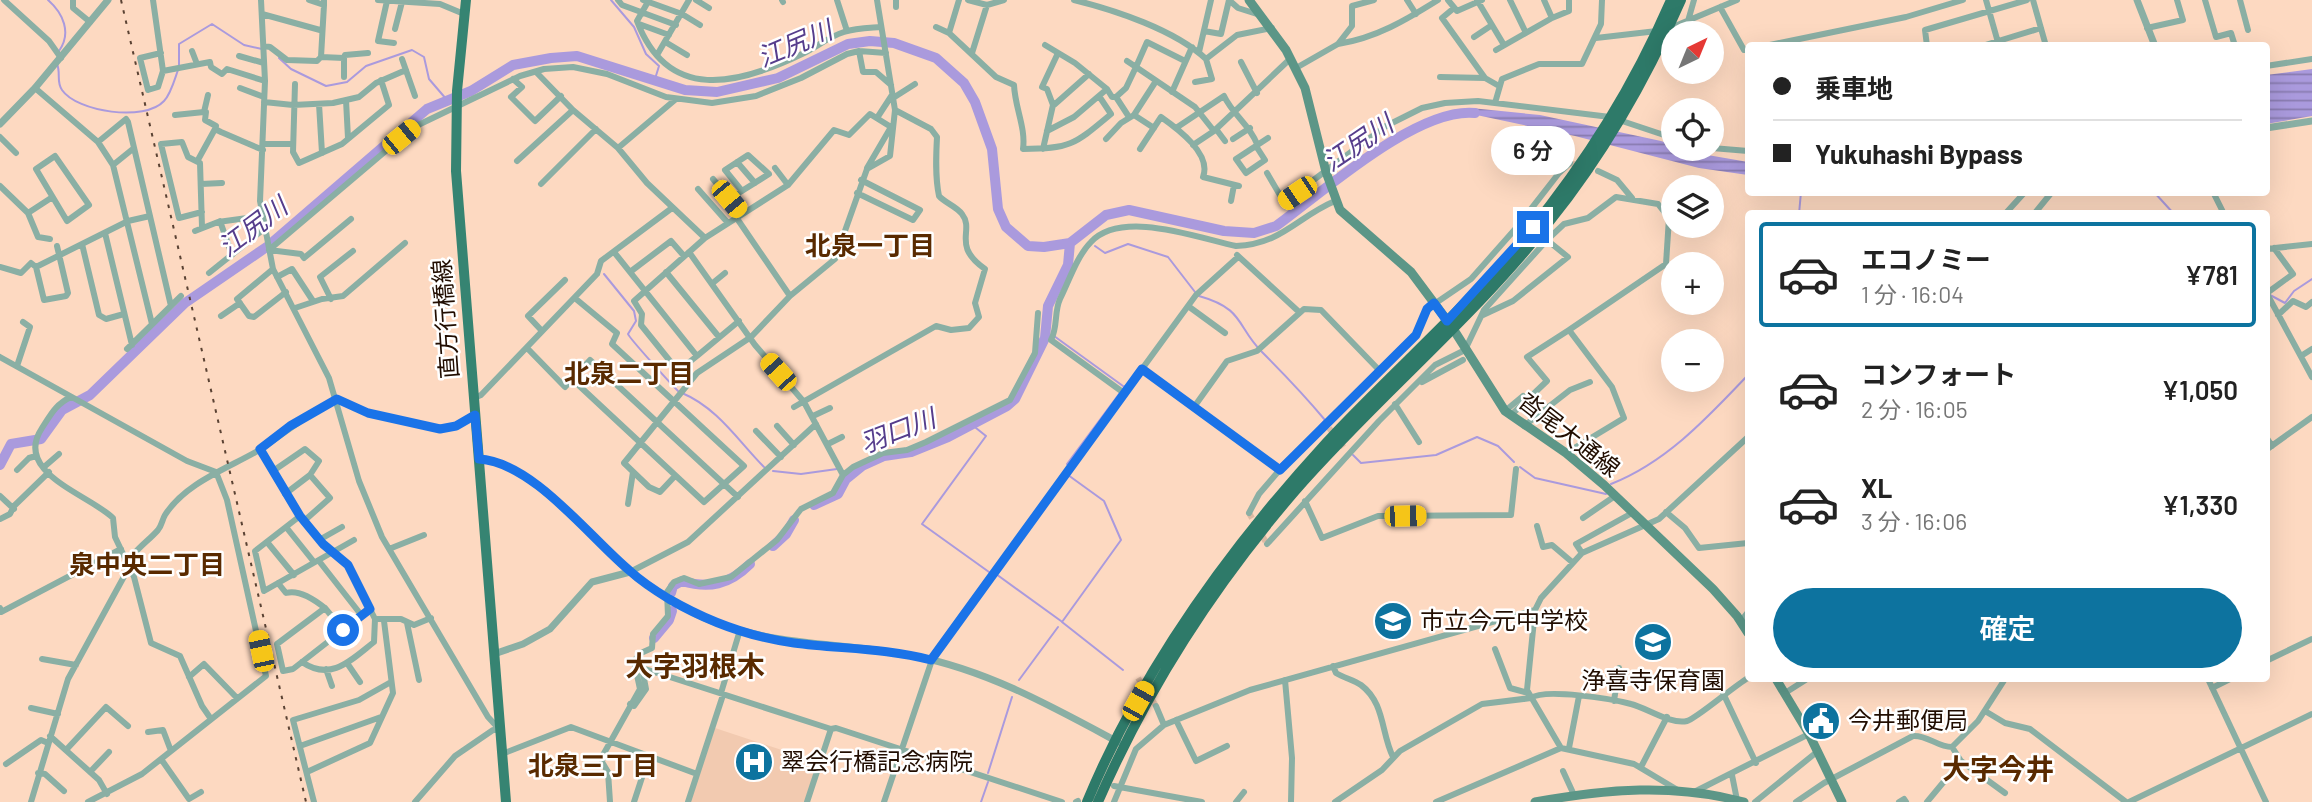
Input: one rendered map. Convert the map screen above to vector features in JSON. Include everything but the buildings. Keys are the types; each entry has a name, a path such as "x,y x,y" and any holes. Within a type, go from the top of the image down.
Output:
{"highway":[{"path":"1614,120 1671,0"},
{"path":"1672,21 1681,0"},
{"path":"1087,802 1183,642 1252,542 1337,444 1550,221 1661,41"},
{"path":"1098,802 1120,743"}],"main road":[{"name":"直方行橋線","path":"466,0 456,108 456,171 506,802"},
{"name":"沓尾大通線","path":"1249,0 1272,29 1296,68 1309,100 1335,201 1344,216 1411,272 1449,324 1464,355 1507,414 1566,453 1615,496 1745,628"},
{"path":"1778,682 1809,734 1842,802"},
{"path":"1535,802 1622,789 1676,789 1740,801"}],"street":[{"path":"4,0 49,41 61,58"},
{"path":"73,0 73,8 90,22"},
{"path":"0,124 36,88 108,0"},
{"path":"153,0 161,52 163,71 158,87 148,90 140,58 161,52"},
{"path":"261,0 265,81 260,201 272,269 295,308 337,399 359,481 389,549 488,717 500,730"},
{"path":"309,0 324,3 320,30 321,57"},
{"path":"378,0 440,5 464,14"},
{"path":"618,0 622,5 676,25"},
{"path":"657,55 688,1 679,0"},
{"path":"696,0 709,8"},
{"path":"837,0 847,31"},
{"path":"866,169 890,156 891,127 895,110 877,0"},
{"path":"949,33 959,0"},
{"path":"968,0 987,5 1004,0"},
{"path":"1074,0 1091,2 1192,47 1206,59 1212,79 1195,82"},
{"path":"1199,52 1211,0"},
{"path":"1204,31 1221,34 1229,0 1238,8 1256,16 1261,15"},
{"path":"1338,44 1352,26 1352,6 1374,0"},
{"path":"1407,0 1416,14"},
{"path":"1296,68 1338,44 1364,40 1438,0"},
{"path":"1448,0 1457,11 1479,1 1504,45"},
{"path":"1510,0 1526,33"},
{"path":"1544,0 1552,18"},
{"path":"1496,50 1569,10 1569,0"},
{"path":"1495,103 1502,79 1539,64 1582,64 1601,24 1602,0"},
{"path":"1688,21 1694,0"},
{"path":"1688,21 1737,0"},
{"path":"1784,42 1906,17 1963,0"},
{"path":"1986,0 1998,42"},
{"path":"1926,42 1924,30 2027,0"},
{"path":"2033,0 2045,42"},
{"path":"2137,0 2153,42"},
{"path":"2147,28 2183,20 2177,0"},
{"path":"2204,0 2216,37 2231,33 2234,42"},
{"path":"2240,0 2248,30"},
{"path":"387,1 378,41 394,43"},
{"path":"395,29 399,1"},
{"path":"700,25 682,14 647,1 639,24 644,38 657,55 687,78 721,82 762,72 847,31 882,29"},
{"path":"972,53 987,5"},
{"path":"1720,7 1745,50"},
{"path":"1454,8 1442,18 1485,78 1499,86"},
{"path":"262,14 320,30"},
{"path":"639,24 668,39 687,55"},
{"path":"1474,37 1492,25"},
{"path":"936,27 949,33 996,77 1014,85 1014,106 1025,136 1023,149 1057,149 1079,142 1111,114 1099,96"},
{"path":"2001,42 2041,28"},
{"path":"1206,59 1237,35 1272,29"},
{"path":"1596,37 1661,30"},
{"path":"1116,97 1126,88 1147,42 1185,61"},
{"path":"1045,45 1089,74 1107,89 1112,97 1116,97 1131,116 1154,128"},
{"path":"264,46 270,47 287,60 317,61 321,57 344,58 345,55 368,53"},
{"path":"1172,92 1192,47"},
{"path":"192,51 197,64"},
{"path":"269,250 414,127 513,79 566,67 594,70 676,99 712,103 756,96 801,78 837,58 859,51 885,51"},
{"path":"859,51 863,72 876,72 891,85"},
{"path":"1043,149 1053,105 1047,89 1042,87 1058,53"},
{"path":"239,56 264,63"},
{"path":"344,58 344,77"},
{"path":"1193,145 1234,116 1291,58"},
{"path":"208,77 211,65 217,59"},
{"path":"402,59 415,96"},
{"path":"2270,65 2312,59"},
{"path":"1127,61 1200,112 1225,141"},
{"path":"1241,62 1257,93"},
{"path":"163,71 197,64 211,65 222,74 228,69 265,81"},
{"path":"240,88 264,99 293,105 319,104 359,97 381,80 406,70"},
{"path":"536,72 573,110 618,148 672,208 705,238"},
{"path":"1053,105 1089,74"},
{"path":"1440,77 1485,78"},
{"path":"513,79 522,87 511,97 535,121 561,96"},
{"path":"295,84 292,144 299,163 348,138 389,104 381,80"},
{"path":"1106,139 1131,116 1156,81"},
{"path":"877,118 893,96 915,84"},
{"path":"36,88 98,142 113,165 152,324"},
{"path":"1047,131 1074,117 1107,89"},
{"path":"200,158 216,125 205,120 208,95"},
{"path":"1176,128 1224,96 1234,116 1250,128 1256,145 1265,160 1246,173 1236,159 1256,145 1268,138"},
{"path":"618,148 676,99"},
{"path":"346,100 348,138"},
{"path":"1266,173 1284,202 1386,125 1410,112 1445,103 1495,103 1614,120 1661,134"},
{"path":"319,104 321,153"},
{"path":"517,161 573,110"},
{"path":"794,407 936,326 951,330 969,328 979,317 975,303 985,269 967,251 964,239 965,221 961,213 939,196 938,165 934,156 937,137 931,129 895,110"},
{"path":"175,115 204,112"},
{"path":"739,321 678,371 641,325 642,314 634,301 705,238 788,185 834,130 849,135 870,114 891,127"},
{"path":"1140,149 1161,117 1193,145 1205,165 1203,177"},
{"path":"98,142 126,119 171,306"},
{"path":"2270,127 2312,121"},
{"path":"675,476 660,492 649,487 624,463 674,403 684,385 697,373 751,337 790,296 835,259 861,180 891,127"},
{"path":"1233,139 1250,128"},
{"path":"215,129 263,147 292,144"},
{"path":"541,184 596,129"},
{"path":"0,136 16,153"},
{"path":"202,212 178,218 161,144 182,142 186,146 188,157 200,163 202,212 202,227"},
{"path":"113,165 134,148"},
{"path":"1724,149 1745,151"},
{"path":"729,199 742,191 755,183 769,174 748,155 725,170 742,191"},
{"path":"55,156 89,205 67,221 51,198 36,169 55,156"},
{"path":"737,162 755,183"},
{"path":"1249,513 1259,494 1280,470 1416,335 1427,309 1471,279 1570,163"},
{"path":"775,169 788,185"},
{"path":"1598,171 1617,180 1632,198"},
{"path":"1195,176 1237,185 1231,201"},
{"path":"713,179 729,199 790,296"},
{"path":"857,194 913,220 920,210 861,180"},
{"path":"201,184 222,183"},
{"path":"0,186 28,213 38,237 50,239"},
{"path":"698,189 728,223"},
{"path":"709,201 722,191"},
{"path":"2009,210 2021,196"},
{"path":"2037,210 2049,196"},
{"path":"28,213 51,198"},
{"path":"1420,383 1439,375 1464,355 1483,315 1564,224 1588,218 1610,199 1632,198 1655,202 1668,215 1666,264 1527,357 1547,381 1507,414"},
{"path":"1124,393 1051,340 1055,332 1058,303 1088,245 1105,231 1141,227 1236,246 1277,238 1335,201"},
{"path":"474,398 481,396 519,354 576,299 597,274 601,261 672,208"},
{"path":"36,267 128,221 150,216"},
{"path":"195,231 220,221 262,216"},
{"path":"269,250 301,254 304,258 351,219"},
{"path":"220,221 232,255"},
{"path":"209,273 264,229"},
{"path":"105,233 129,347 181,296"},
{"path":"1483,315 1513,302 1568,257 1547,240"},
{"path":"630,272 671,241 687,254 714,282 739,321 804,402 843,475"},
{"path":"295,308 313,301 343,296 405,243"},
{"path":"82,244 99,315 106,319 124,314"},
{"path":"2270,248 2312,244"},
{"path":"0,267 21,273 31,263 36,267 44,300 66,296 68,293 57,246"},
{"path":"1236,246 1238,257 1298,311"},
{"path":"2270,291 2293,274 2274,248"},
{"path":"331,299 320,278 353,251"},
{"path":"614,252 697,356"},
{"path":"884,802 931,660 1196,295 1238,257"},
{"path":"272,269 238,295 240,303 250,316 254,317 286,292"},
{"path":"277,277 292,269 313,301"},
{"path":"666,272 719,337"},
{"path":"714,282 725,273"},
{"path":"542,331 528,316 565,280"},
{"path":"573,380 706,502 744,466 612,344 617,333 576,299"},
{"path":"2270,299 2312,377"},
{"path":"2278,315 2293,301 2306,307 2312,302"},
{"path":"221,316 240,303"},
{"path":"1188,306 1225,333"},
{"path":"1194,407 1227,361 1256,351 1298,311 1310,308 1321,310 1379,370"},
{"path":"610,802 608,772 602,759 640,686 634,672 634,661 641,653 652,648 653,634 668,615 670,586 680,578 699,584 731,577 777,540 801,509 833,493 843,475 883,453 907,450 949,432 1010,400 1035,353 1038,313"},
{"path":"17,366 30,327 23,322"},
{"path":"1566,453 1623,418 1612,387 1569,330"},
{"path":"527,349 565,387 590,360 738,498"},
{"path":"2301,356 2312,349"},
{"path":"1267,544 1347,451 1395,404 1436,365 1464,355"},
{"path":"0,357 187,461 216,472 227,500 266,676 161,759 107,794 88,802"},
{"path":"1436,365 1439,375"},
{"path":"1142,369 1280,470"},
{"path":"1524,426 1570,390 1590,382"},
{"path":"1507,414 1523,396"},
{"path":"71,397 58,403 35,437 36,456 65,490 112,517 114,537 128,561 151,643 180,656 211,719"},
{"path":"337,399 368,413 440,429 456,426 475,415"},
{"path":"31,802 68,679 127,571 128,561 161,527 164,516 181,499 216,472 260,449 300,419 337,399"},
{"path":"1395,404 1419,442"},
{"path":"494,654 523,644 550,629 592,582 630,572 688,542 738,498 830,408"},
{"path":"2270,447 2312,417"},
{"path":"777,426 794,445"},
{"path":"756,431 781,457"},
{"path":"828,444 842,437"},
{"path":"1565,748 1530,696 1526,680 1535,610 1541,598 1582,554 1646,526 1666,512 1745,440"},
{"path":"260,449 302,518 319,540 348,565 375,619 374,642 338,670 319,670 302,662"},
{"path":"272,471 305,449 319,461 310,475 285,494"},
{"path":"0,519 14,509 59,454"},
{"path":"18,470 29,458 36,456"},
{"path":"479,459 498,463 543,491 564,507 630,572 668,598 698,614 740,630 793,643 877,650 931,660 1008,686 1136,749"},
{"path":"1305,501 1321,538 1378,516 1511,515 1516,469"},
{"path":"628,504 633,472"},
{"path":"310,475 330,498 256,551 264,591 354,540"},
{"path":"0,496 14,509"},
{"path":"1583,518 1615,496"},
{"path":"1666,512 1685,528 1699,548 1745,543"},
{"path":"1582,554 1576,544 1632,513"},
{"path":"1537,526 1543,547 1552,545 1572,562"},
{"path":"286,527 362,616"},
{"path":"319,540 342,527"},
{"path":"389,549 424,536"},
{"path":"267,542 293,575"},
{"path":"0,608 1,612 121,549"},
{"path":"278,583 286,593 291,592 316,600 343,630"},
{"path":"325,608 277,643 283,671 293,669 370,609"},
{"path":"1114,802 1117,786 1136,749 1164,725 1285,680 1535,610"},
{"path":"1741,621 1745,616"},
{"path":"375,619 394,619 414,625 431,618"},
{"path":"307,772 370,743 393,694 384,621"},
{"path":"407,622 419,680"},
{"path":"688,802 740,630"},
{"path":"2270,659 2312,639"},
{"path":"1495,649 1510,688 1506,702"},
{"path":"42,659 76,665"},
{"path":"347,663 360,682"},
{"path":"189,677 204,664 237,698"},
{"path":"1333,666 1336,673 1357,682 1372,696 1382,715 1393,757"},
{"path":"630,704 634,706 646,689 642,668 1062,802"},
{"path":"1614,701 1619,668"},
{"path":"326,669 332,686"},
{"path":"1285,680 1292,758 1291,802"},
{"path":"1335,802 1382,770 1393,757 1482,704 1506,702 1536,694 1579,696 1614,701 1680,722 1690,721 1745,680"},
{"path":"313,802 293,720 359,700 391,682"},
{"path":"1785,692 1802,682"},
{"path":"1796,802 1832,779 1913,736 1924,737 1944,747 1952,747 1984,711 2003,682"},
{"path":"2209,682 2266,802"},
{"path":"2212,688 2225,682"},
{"path":"1510,688 1530,696"},
{"path":"1724,693 1756,763"},
{"path":"1565,748 1579,696"},
{"path":"1156,706 1164,725"},
{"path":"66,750 106,707 128,726"},
{"path":"31,708 58,713"},
{"path":"1984,711 2005,723 2030,729 2127,802 2312,714"},
{"path":"300,746 381,717"},
{"path":"1641,767 1667,717"},
{"path":"1176,720 1196,761 1227,746"},
{"path":"502,754 571,727 697,774"},
{"path":"807,802 831,729"},
{"path":"148,732 163,730 171,751"},
{"path":"415,802 455,756 493,730 500,730"},
{"path":"1694,792 1756,763 1776,748 1809,734"},
{"path":"6,764 41,740 49,739 90,772 107,794"},
{"path":"1952,747 1961,761 2005,793"},
{"path":"1436,802 1565,748 1641,767 1676,789"},
{"path":"1755,802 1818,751"},
{"path":"90,772 109,752"},
{"path":"634,802 649,756"},
{"path":"161,759 188,801 201,792"},
{"path":"1927,802 1961,761"},
{"path":"1563,771 1574,795"},
{"path":"38,774 46,774 64,791"},
{"path":"1732,775 1740,801"},
{"path":"1117,786 1202,802"},
{"path":"1236,802 1244,792"},
{"path":"1899,802 1903,799 1906,802"}],"shaded area":[{"path":"2312,69 2312,116 2270,123 2270,74"},
{"path":"1471,108 1540,115 1661,141 1661,158 1575,136 1453,110"},
{"path":"1724,158 1745,161 1745,175 1672,161 1724,161"},
{"name":"翠会行橋記念病院","path":"715,728 797,755 796,758 817,765 805,802 690,802"}],"waterway":[{"path":"48,0 58,11 64,24 65,37 59,51"},
{"path":"611,0 634,27 646,54 659,66 655,79"},
{"path":"179,65 179,44 212,24 244,45 262,49"},
{"name":"江尻川","path":"0,465 11,444 41,439 62,410 90,395 185,303 268,246 427,109 471,91 513,65 577,56 685,90 717,92 778,78 848,44 870,41 894,43 936,58 964,83 975,102 992,149 998,209 1006,227 1028,246 1044,247 1070,243 1106,215 1129,210 1224,231 1254,233 1276,226 1371,154 1399,137 1426,123 1452,115 1475,113"},
{"path":"279,58 291,69 326,86 347,82 366,66 412,50 424,57 429,79 447,100"},
{"path":"57,64 60,87 70,98 96,109 127,113 155,107 164,101 178,70"},
{"path":"1799,210 1801,196"},
{"path":"2158,196 2170,210"},
{"name":"羽口川","path":"814,505 838,494 846,479 862,466 884,456 911,452 948,437 1007,406 1015,399 1045,338 1048,306 1068,265 1070,243"},
{"path":"1095,246 1105,253 1128,244 1168,257 1195,292"},
{"path":"604,274 634,311 636,321 628,334 678,391"},
{"path":"2270,295 2285,303 2294,291 2312,279"},
{"path":"1199,296 1225,307 1238,319 1254,343 1325,420 1319,427"},
{"path":"1054,336 1123,386"},
{"path":"1611,484 1650,464 1686,437 1745,378"},
{"path":"1067,464 1125,386"},
{"path":"682,393 695,399 717,416 765,468"},
{"path":"1171,394 1276,470"},
{"path":"976,428 986,436 922,524 989,572"},
{"path":"1353,455 1361,463 1436,455 1477,437 1498,446 1514,462"},
{"path":"1279,466 1298,449"},
{"path":"1520,467 1535,478 1606,494"},
{"path":"773,471 801,474 837,469"},
{"path":"1068,475 1104,501 1121,540 1062,622 1123,670"},
{"name":"羽口川","path":"773,546 786,534 794,520"},
{"name":"羽口川","path":"671,593 673,586 682,581 701,585 726,581 750,564"},
{"path":"996,574 1061,621"},
{"name":"羽口川","path":"654,638 669,620 672,611"},
{"path":"1019,680 1058,627"},
{"path":"988,773 1012,697"},
{"path":"981,802 988,782"}],"tunnel":[{"path":"1570,163 1598,171"},
{"path":"1329,428 1345,449"},
{"path":"1249,513 1267,544"},
{"path":"1138,678 1156,706"}],"railway":[{"path":"121,0 306,802"}],"place":[{"name":"市立今元中学校","path":"1393,621"},
{"name":"浄喜寺保育園","path":"1653,642"},
{"name":"今井郵便局","path":"1821,721"},
{"name":"翠会行橋記念病院","path":"754,762"}],"district":[{"name":"北泉一丁目","path":"870,246"},
{"name":"北泉二丁目","path":"629,374"},
{"name":"泉中央二丁目","path":"147,565"},
{"name":"大字羽根木","path":"695,666"},
{"name":"北泉三丁目","path":"593,766"},
{"name":"大字今井","path":"1998,769"}],"route":[{"path":"343,630 370,609 366,600 348,565 323,544 300,516 260,449 310,413 337,399 385,418 421,423 440,429 449,429 468,416 475,415 479,459 498,463 543,491 579,520 630,572 668,598 698,614 770,639 877,650 931,660 1142,369 1280,470 1416,335 1427,309 1434,303 1447,321 1533,227"}]}
